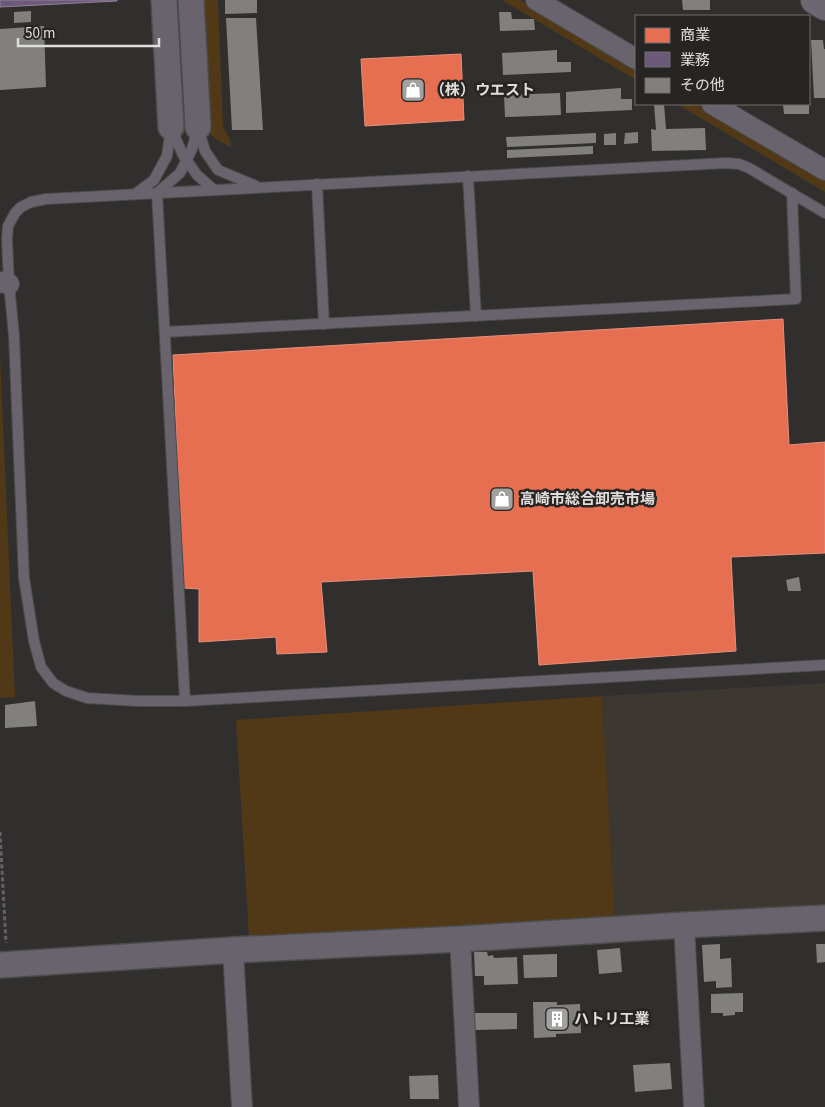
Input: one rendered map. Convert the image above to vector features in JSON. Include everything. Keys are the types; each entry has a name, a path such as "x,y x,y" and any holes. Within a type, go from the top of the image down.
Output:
{"highway":[{"path":"815,0 825,6"}],"street":[{"path":"164,0 171,127"},
{"path":"191,0 198,127"},
{"path":"536,0 635,58"},
{"path":"714,105 825,170"},
{"path":"4,965 232,950 825,918"},
{"path":"684,925 694,1107"},
{"path":"460,939 469,1107"},
{"path":"232,950 242,1107"}],"lane":[{"path":"171,127 186,160 197,175 214,190"},
{"path":"135,194 154,180 167,156 171,127"},
{"path":"157,193 180,172 192,149 198,127"},
{"path":"198,127 206,151 218,170 259,188"},
{"path":"825,214 749,168 739,164 726,163 46,199 31,202 21,207 8,226 5,283 14,345 24,578 34,641 41,666 53,683 66,691 86,698 185,701 825,666"},
{"path":"468,176 476,316"},
{"path":"317,184 324,324"},
{"path":"157,193 185,701"},
{"path":"165,332 796,298 792,194"}],"path":[{"path":"0,832 4,965"}],"shaded area":[{"path":"204,0 218,0 223,127 230,139 231,147 211,135"},
{"path":"502,0 520,0 635,67 635,79"},
{"path":"679,105 700,105 825,178 825,192"},
{"path":"0,356 15,697 0,698"},
{"path":"825,683 825,908 615,919 602,696"},
{"path":"602,696 615,919 249,938 236,720"}],"building: 商業":[{"name":"（株）ウエスト","path":"461,54 464,120 365,126 361,59"},
{"name":"高崎市総合卸売市場","path":"783,319 789,445 825,442 825,553 731,557 736,651 539,665 533,571 321,582 327,652 277,654 276,637 199,642 199,589 183,588 173,355"}],"building: 業務":[{"path":"0,0 117,0 117,1 0,7"}],"building: その他":[{"path":"225,0 257,0 257,13 225,14"},
{"path":"682,0 710,0 710,10 683,10"},
{"path":"31,11 31,22 14,23 14,12"},
{"path":"499,12 511,12 512,19 534,19 535,30 500,31"},
{"path":"226,18 256,18 263,130 232,130"},
{"path":"44,26 46,87 0,90 0,29"},
{"path":"811,40 823,40 825,49 825,98 814,98"},
{"path":"557,50 557,62 571,62 571,72 503,75 502,53"},
{"path":"621,88 621,99 632,99 632,110 566,113 566,92"},
{"path":"560,93 561,115 505,117 504,95"},
{"path":"654,105 664,105 666,129 705,128 706,150 652,151 651,129 656,130"},
{"path":"783,105 809,105 809,114 784,114"},
{"path":"638,132 638,143 624,144 625,133"},
{"path":"596,133 596,143 507,147 506,137"},
{"path":"616,133 616,145 604,145 604,134"},
{"path":"593,146 593,154 507,158 507,150"},
{"path":"799,577 801,591 788,591 786,580"},
{"path":"35,701 37,726 5,728 5,705"},
{"path":"720,944 720,959 731,958 732,987 716,988 716,981 704,982 702,945"},
{"path":"816,944 825,944 825,962 817,963"},
{"path":"620,948 622,972 599,974 597,950"},
{"path":"474,952 487,952 488,956 493,955 494,958 517,957 518,984 484,985 484,976 475,976"},
{"path":"557,954 557,977 524,978 523,955"},
{"path":"743,993 743,1012 735,1012 735,1015 723,1016 723,1013 711,1013 711,994"},
{"name":"ハトリ工業","path":"533,1002 557,1002 557,1005 580,1004 581,1033 556,1034 556,1037 534,1038"},
{"path":"474,1013 517,1013 517,1029 475,1030"},
{"path":"670,1063 672,1089 635,1092 633,1065"},
{"path":"438,1075 439,1099 410,1099 409,1076"}],"place":[{"name":"（株）ウエスト","path":"413,90"},
{"name":"高崎市総合卸売市場","path":"502,499"},
{"name":"ハトリ工業","path":"557,1019"}]}
